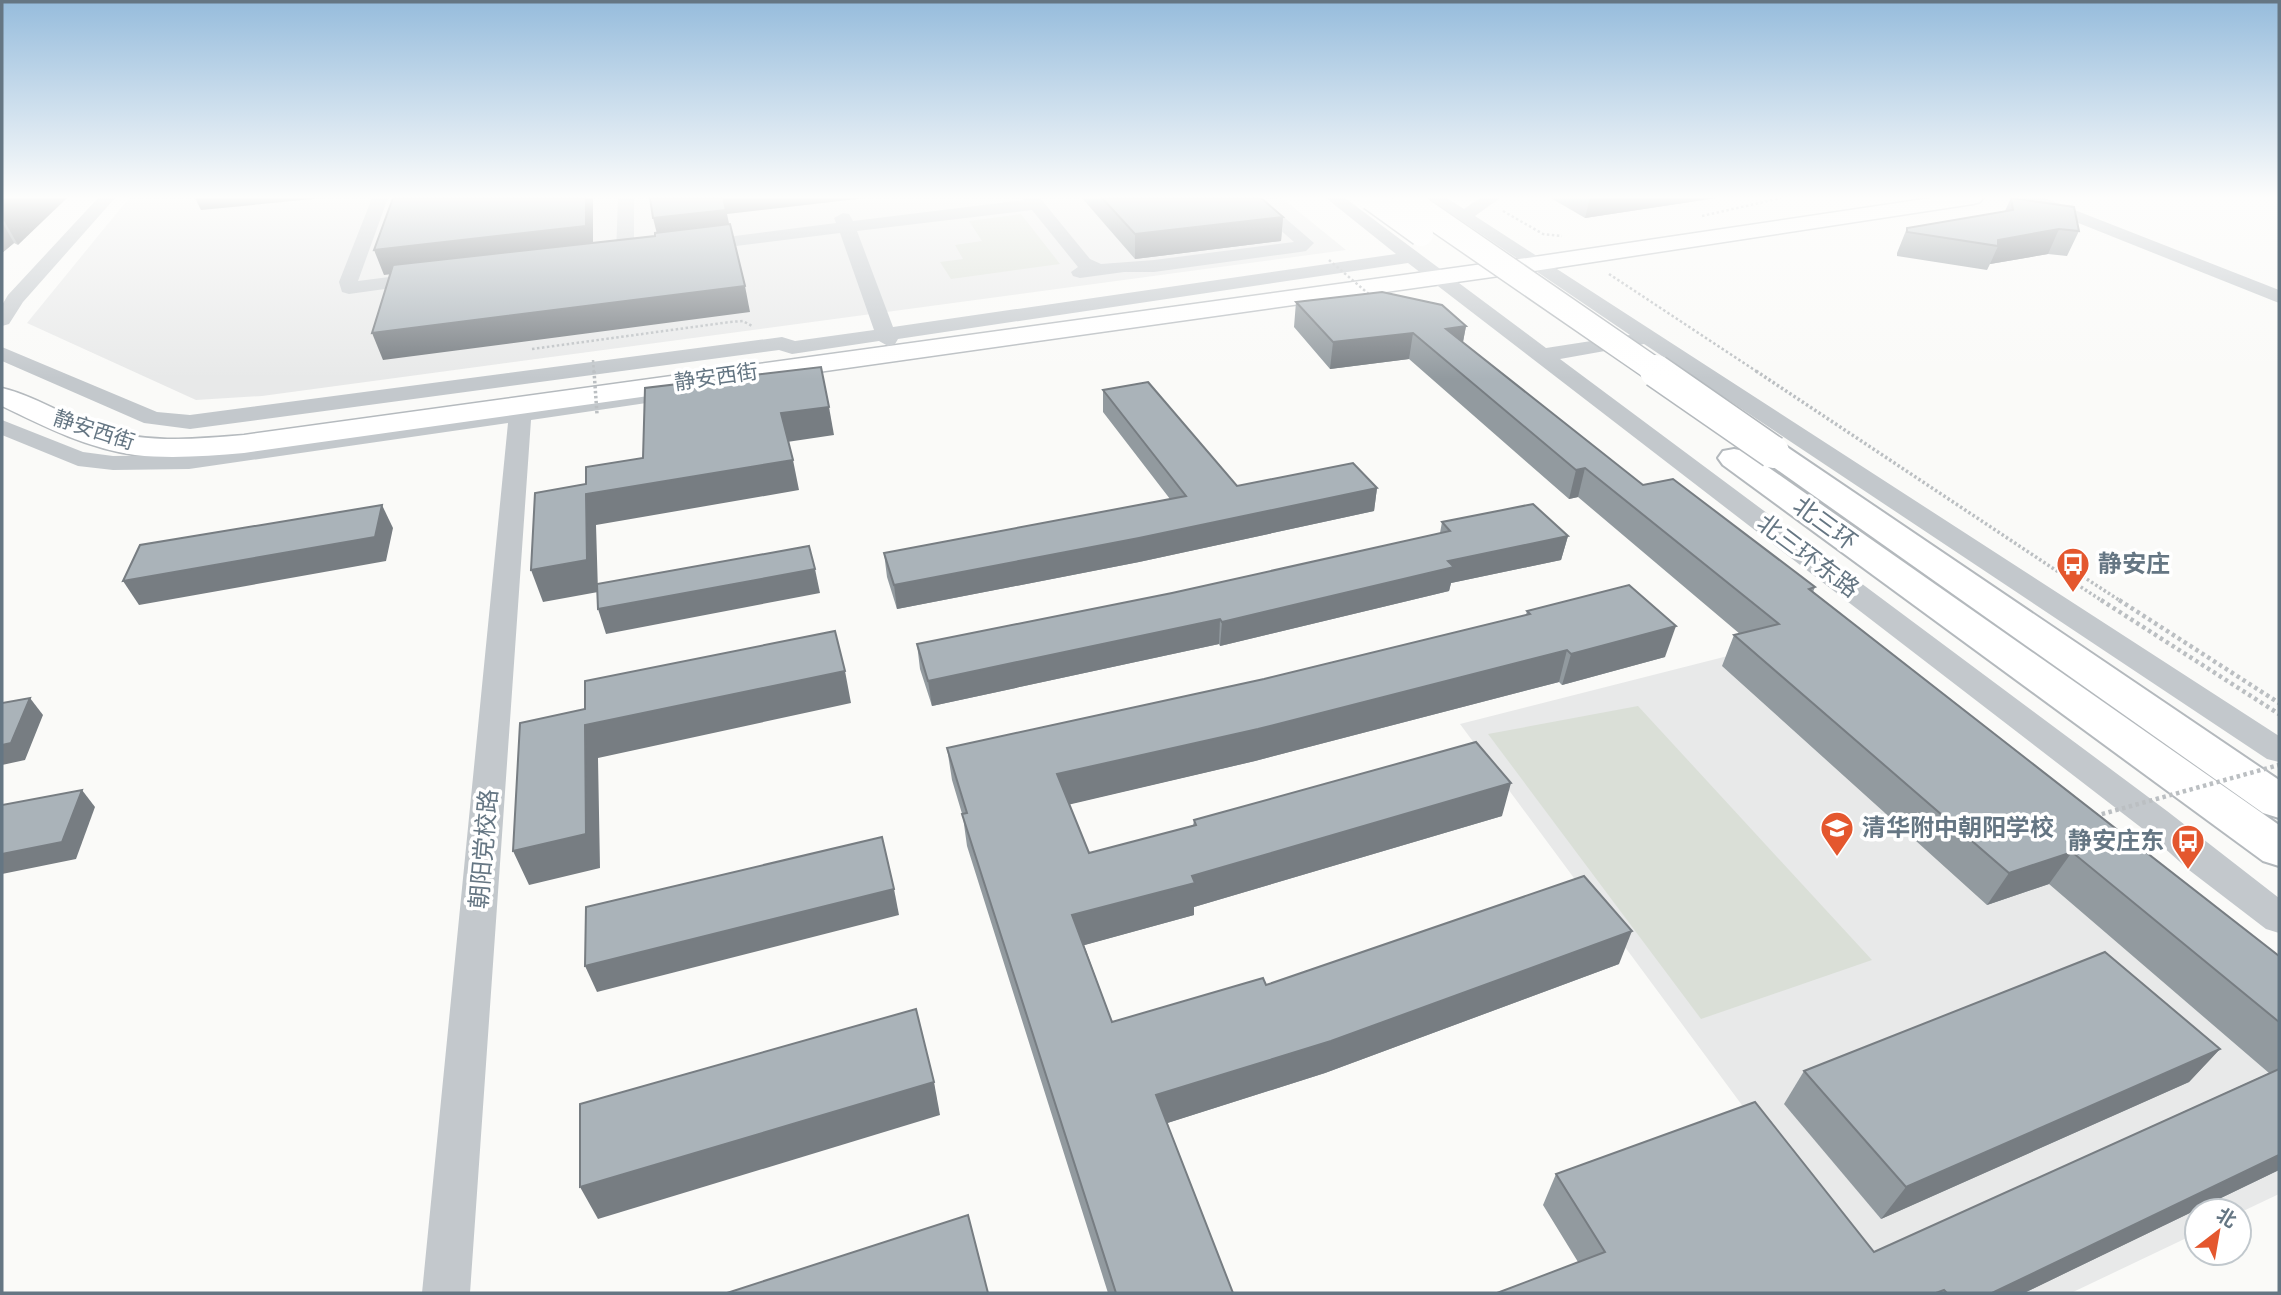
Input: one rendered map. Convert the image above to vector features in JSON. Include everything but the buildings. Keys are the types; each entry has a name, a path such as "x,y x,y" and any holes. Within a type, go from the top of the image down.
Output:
{"highway":[{"path":"1455,258 1620,377"},
{"name":"北三环","path":"1491,258 2279,802"},
{"name":"北三环","path":"1723,450 2278,849"}],"main road":[{"path":"1429,269 1514,258"},
{"name":"静安西街","path":"2,370 134,428 167,434 199,435 278,428 1105,305 1429,269"},
{"name":"静安西街","path":"2,396 85,433 118,443 158,448 244,443 520,409 1075,326 1429,269"}],"street":[{"path":"2,320 15,299 52,258"},
{"path":"357,258 348,282 349,288 445,276"},
{"path":"2,353 152,418 190,422 511,382 782,343 792,348 887,337 858,258"},
{"path":"1080,258 1105,305"},
{"path":"1085,270 1154,266 1212,258"},
{"name":"北三环东路","path":"1415,258 2144,811 2202,860 2279,918"},
{"path":"1527,258 2279,751"},
{"path":"2182,258 2279,297"},
{"path":"2,427 78,459 147,463 189,462 520,409 1140,326 1429,269"},
{"path":"1075,326 1140,326"},
{"path":"1543,355 1648,338"},
{"name":"朝阳党校路","path":"446,1293 520,409"}],"path":[{"path":"1329,260 1370,296"},
{"path":"1600,269 2063,576 2279,714"},
{"path":"593,360 597,414"},
{"path":"584,366 597,364"},
{"path":"589,412 602,410"},
{"path":"2063,576 2076,572 2279,703"},
{"path":"2102,826 2091,817 2279,765"}],"shaded area":[{"path":"80,258 1283,258 262,396 196,400 27,323"},
{"path":"1056,258 1060,264 951,279 940,262 963,259"},
{"name":"清华附中朝阳学校","path":"1834,629 2279,992 2279,1194 2253,1206 2253,1197 2183,1197 2183,1240 2071,1293 1881,1293 1460,724"},
{"path":"1638,706 1872,960 1701,1019 1488,734"}],"place":[{"name":"静安庄","path":"2073,594"},
{"name":"清华附中朝阳学校","path":"1837,858"},
{"name":"静安庄东","path":"2188,871"}]}
